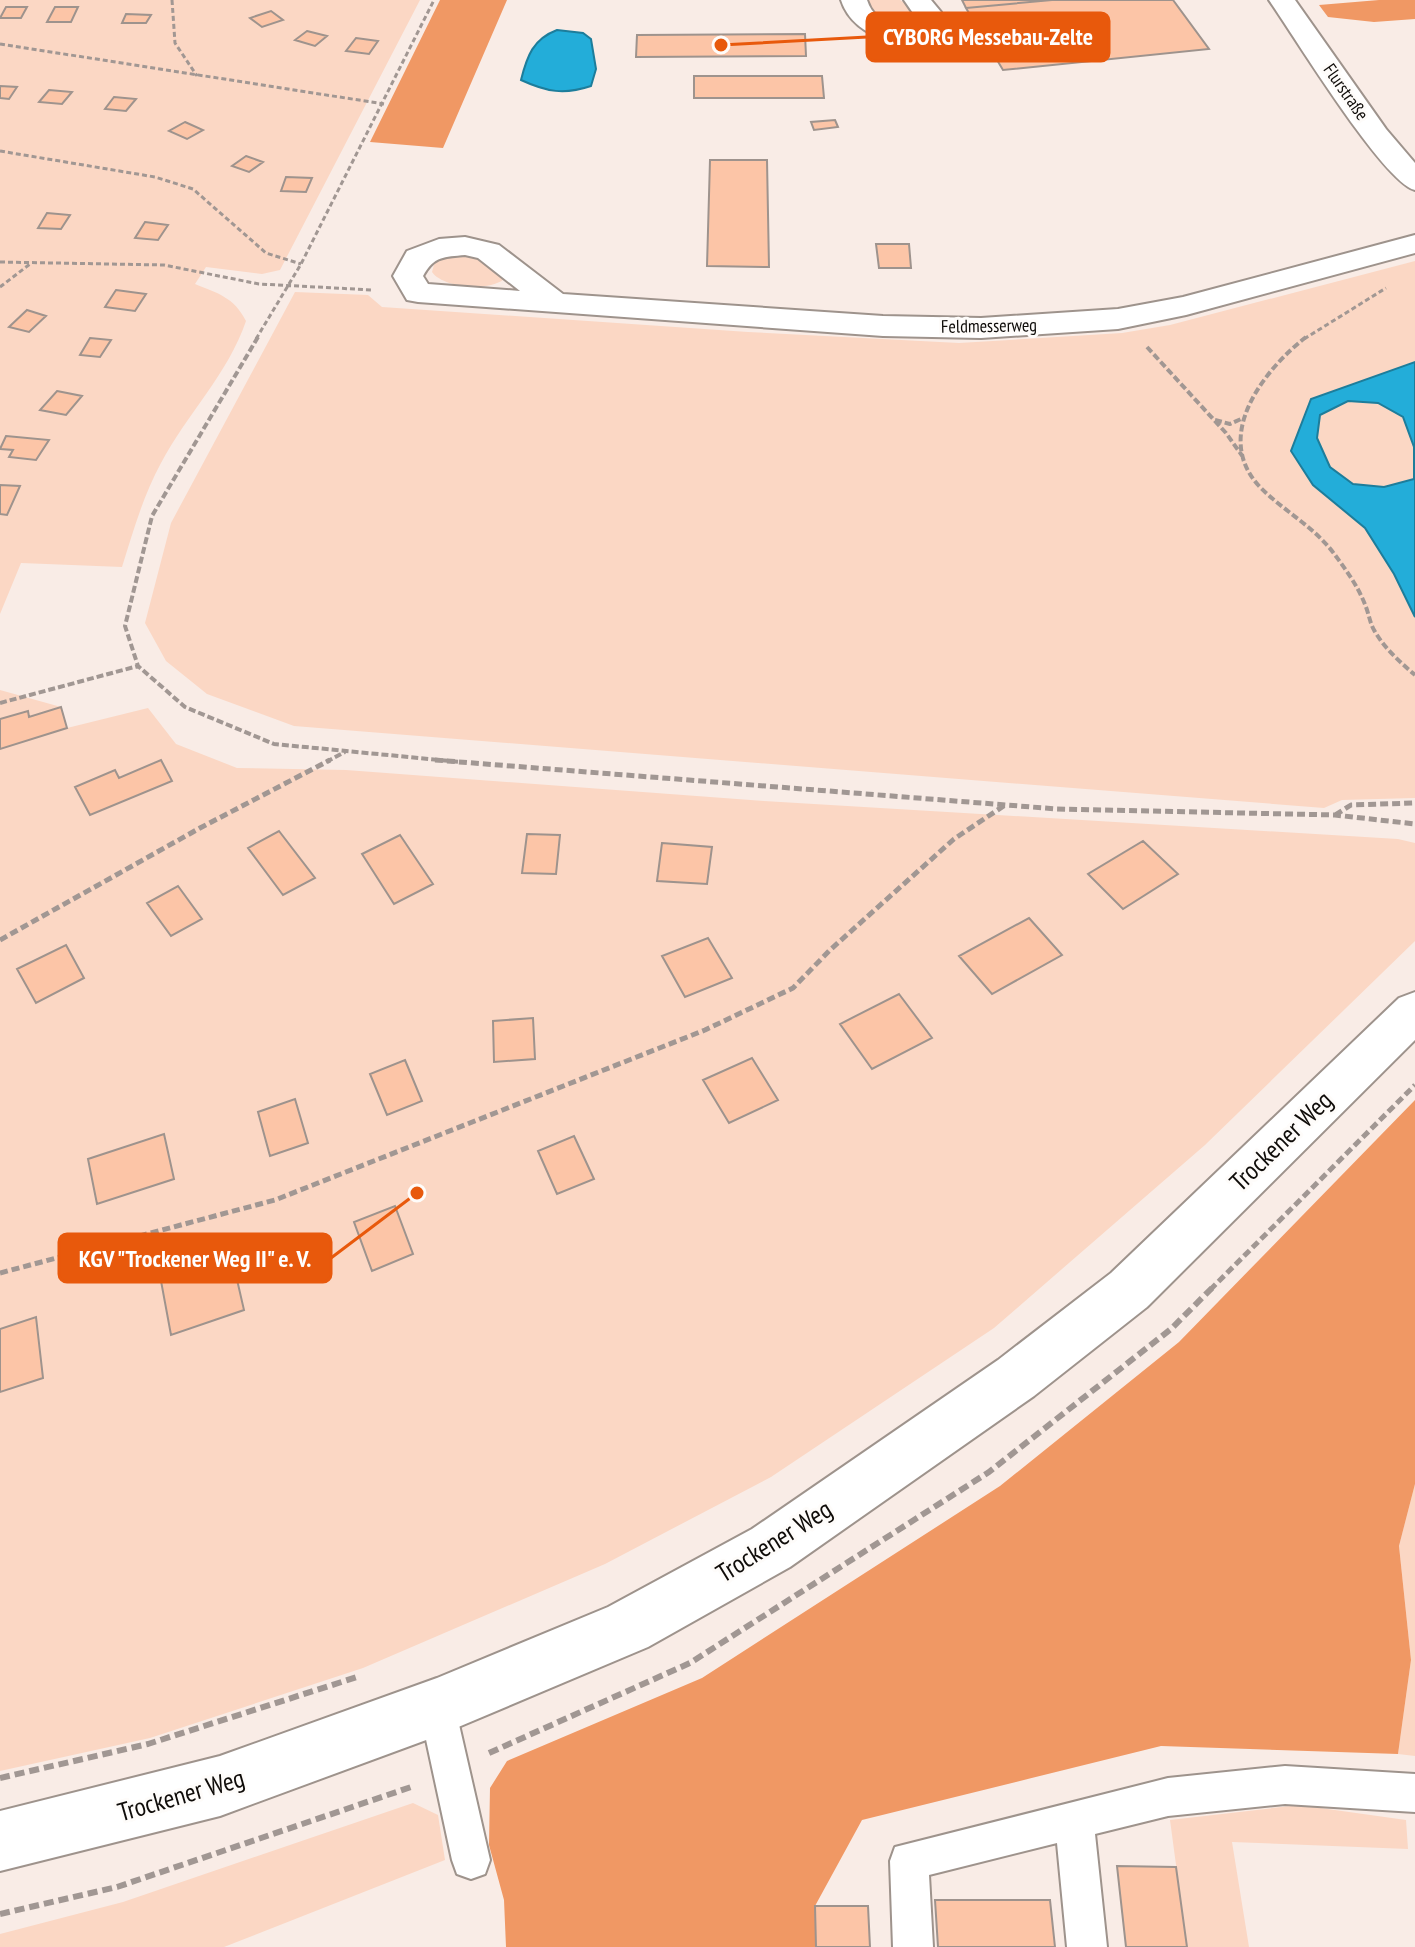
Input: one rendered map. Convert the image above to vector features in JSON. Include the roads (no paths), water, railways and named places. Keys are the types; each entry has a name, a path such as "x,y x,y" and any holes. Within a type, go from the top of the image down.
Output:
{"street":[{"path":"854,0 860,18 869,26 900,31 922,25 928,18 928,12 917,0"},
{"name":"Flurstraße","path":"1282,0 1376,135 1415,181"},
{"name":"Feldmesserweg","path":"554,302 488,251 465,246 439,248 418,257 408,276 418,293 883,326 981,328 1118,319 1186,306 1415,244"},
{"name":"Trockener Weg","path":"0,1841 220,1786 437,1707 628,1627 771,1548 1016,1378 1129,1290 1415,1011"}],"lane":[{"path":"437,1707 471,1860"},
{"path":"913,1947 909,1861 1168,1797 1285,1785 1415,1793"},
{"path":"1074,1820 1087,1947"}],"water":[{"path":"557,30 583,33 591,39 596,69 591,86 556,91 521,80 532,49 542,38"},
{"path":"1415,362 1415,617 1394,574 1365,528 1313,485 1291,451 1311,399","holes":["1348,401 1378,403 1403,417 1414,447 1414,479 1384,487 1353,484 1330,467 1317,438 1320,415"]}],"place":[{"name":"CYBORG Messebau-Zelte","path":"721,45"},
{"name":"KGV \"Trockener Weg II\" e. V.","path":"417,1193"}]}
